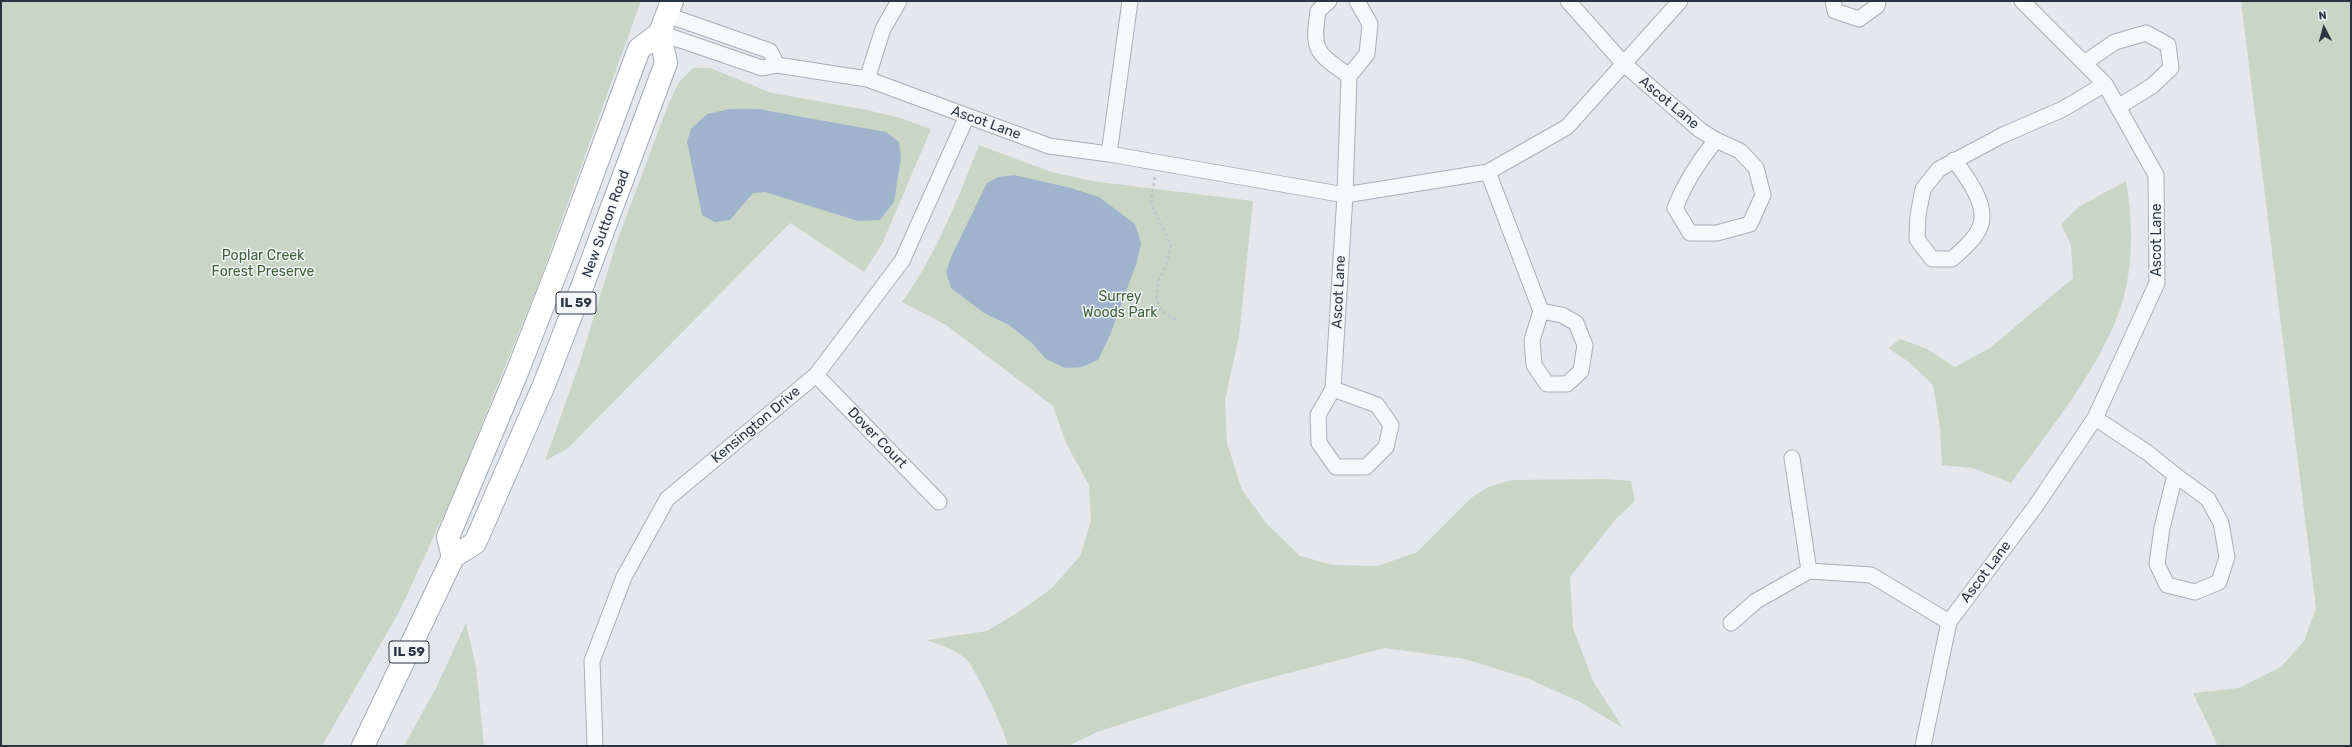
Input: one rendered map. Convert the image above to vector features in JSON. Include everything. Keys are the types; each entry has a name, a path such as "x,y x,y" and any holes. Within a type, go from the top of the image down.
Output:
{"main road":[{"name":"IL 59","path":"363,746 453,557 448,537 545,301 639,49 666,16"},
{"name":"New Sutton Road","path":"453,557 475,543 544,385 666,63 666,16"}],"street":[{"path":"867,79 883,29 899,1"},
{"path":"1109,154 1130,1"},
{"path":"1329,1 1318,10 1314,38 1323,57 1349,76 1367,54 1370,24 1357,1"},
{"name":"Ascot Lane","path":"1568,1 1624,64 1700,130 1716,140 1740,151 1756,168 1763,196 1750,224 1717,233 1690,233 1675,208 1684,186 1699,161 1716,140"},
{"name":"Ascot Lane","path":"666,16 762,68 777,65 867,79 1049,146 1158,162 1345,195 1488,172 1566,127 1680,1"},
{"path":"1833,1 1835,11 1859,19 1877,6 1878,1"},
{"name":"Ascot Lane","path":"1923,746 1949,622 2035,507 2095,418 2157,283 2156,174 2105,84 2022,1"},
{"path":"2084,63 2115,42 2146,33 2168,45 2171,68 2152,86 2118,107"},
{"name":"Ascot Lane","path":"1333,389 1377,405 1391,425 1386,447 1366,467 1336,467 1319,443 1318,415 1333,389 1345,195 1349,76"},
{"path":"1954,160 1979,196 1981,223 1970,242 1952,259 1932,259 1917,239 1918,215 1923,189 1939,169 1954,160 2003,135 2064,109 2105,84"},
{"name":"Kensington Drive","path":"595,746 592,661 624,577 667,499 816,375 902,261 966,116"},
{"path":"1488,172 1541,311 1532,340 1534,365 1547,384 1567,384 1581,371 1586,345 1576,323 1562,315 1541,311"},
{"name":"Dover Court","path":"816,375 939,502"},
{"path":"2095,418 2148,453 2208,499 2221,523 2227,558 2219,582 2195,592 2167,585 2156,564 2162,528 2175,475"},
{"path":"1792,458 1809,571"},
{"path":"1731,623 1756,601 1809,571 1871,574 1949,622"}],"path":[{"path":"1158,162 1151,200 1154,211 1171,245 1166,266 1159,279 1156,296 1160,309 1178,322"}],"green space":[{"name":"Poplar Creek Forest Preserve","path":"1,1 641,1 537,288 453,495 399,612 322,746 1,746"},
{"path":"2241,1 2351,1 2351,746 2218,746 2193,693 2239,688 2281,667 2304,641 2316,608"},
{"path":"693,68 710,68 772,93 862,109 897,117 931,129 882,244 864,272 790,223 568,448 545,461 580,362 617,241 668,105 679,82"},
{"name":"Surrey Woods Park","path":"979,145 1051,172 1092,181 1253,201 1239,336 1225,400 1227,443 1242,490 1267,524 1300,556 1333,565 1378,566 1417,552 1471,498 1488,487 1512,480 1606,479 1631,481 1635,501 1615,520 1570,577 1573,628 1593,681 1623,728 1580,702 1529,679 1465,659 1385,648 1243,685 1097,732 1068,746 1008,746 1002,727 971,665 966,659 952,650 927,640 987,631 1023,609 1052,588 1080,556 1091,521 1089,485 1066,443 1053,406 946,325 902,302 936,246"},
{"path":"2126,181 2129,199 2131,235 2129,272 2121,308 2104,346 2080,387 2011,483 1973,468 1942,465 1940,428 1933,385 1909,362 1888,348 1901,339 1927,349 1955,367 1990,348 2073,278 2071,245 2061,224 2080,206"},
{"path":"466,623 476,667 484,746 404,746 436,688"}],"water":[{"path":"730,109 758,109 886,132 899,142 901,157 894,202 880,220 858,221 765,192 753,193 730,220 715,222 702,215 687,142 691,129 707,114"},
{"path":"1014,175 1071,188 1099,197 1135,224 1141,243 1137,262 1110,335 1098,360 1082,367 1065,368 1046,359 1032,343 1009,325 984,313 951,288 946,272 952,255 987,183 998,177"}]}
